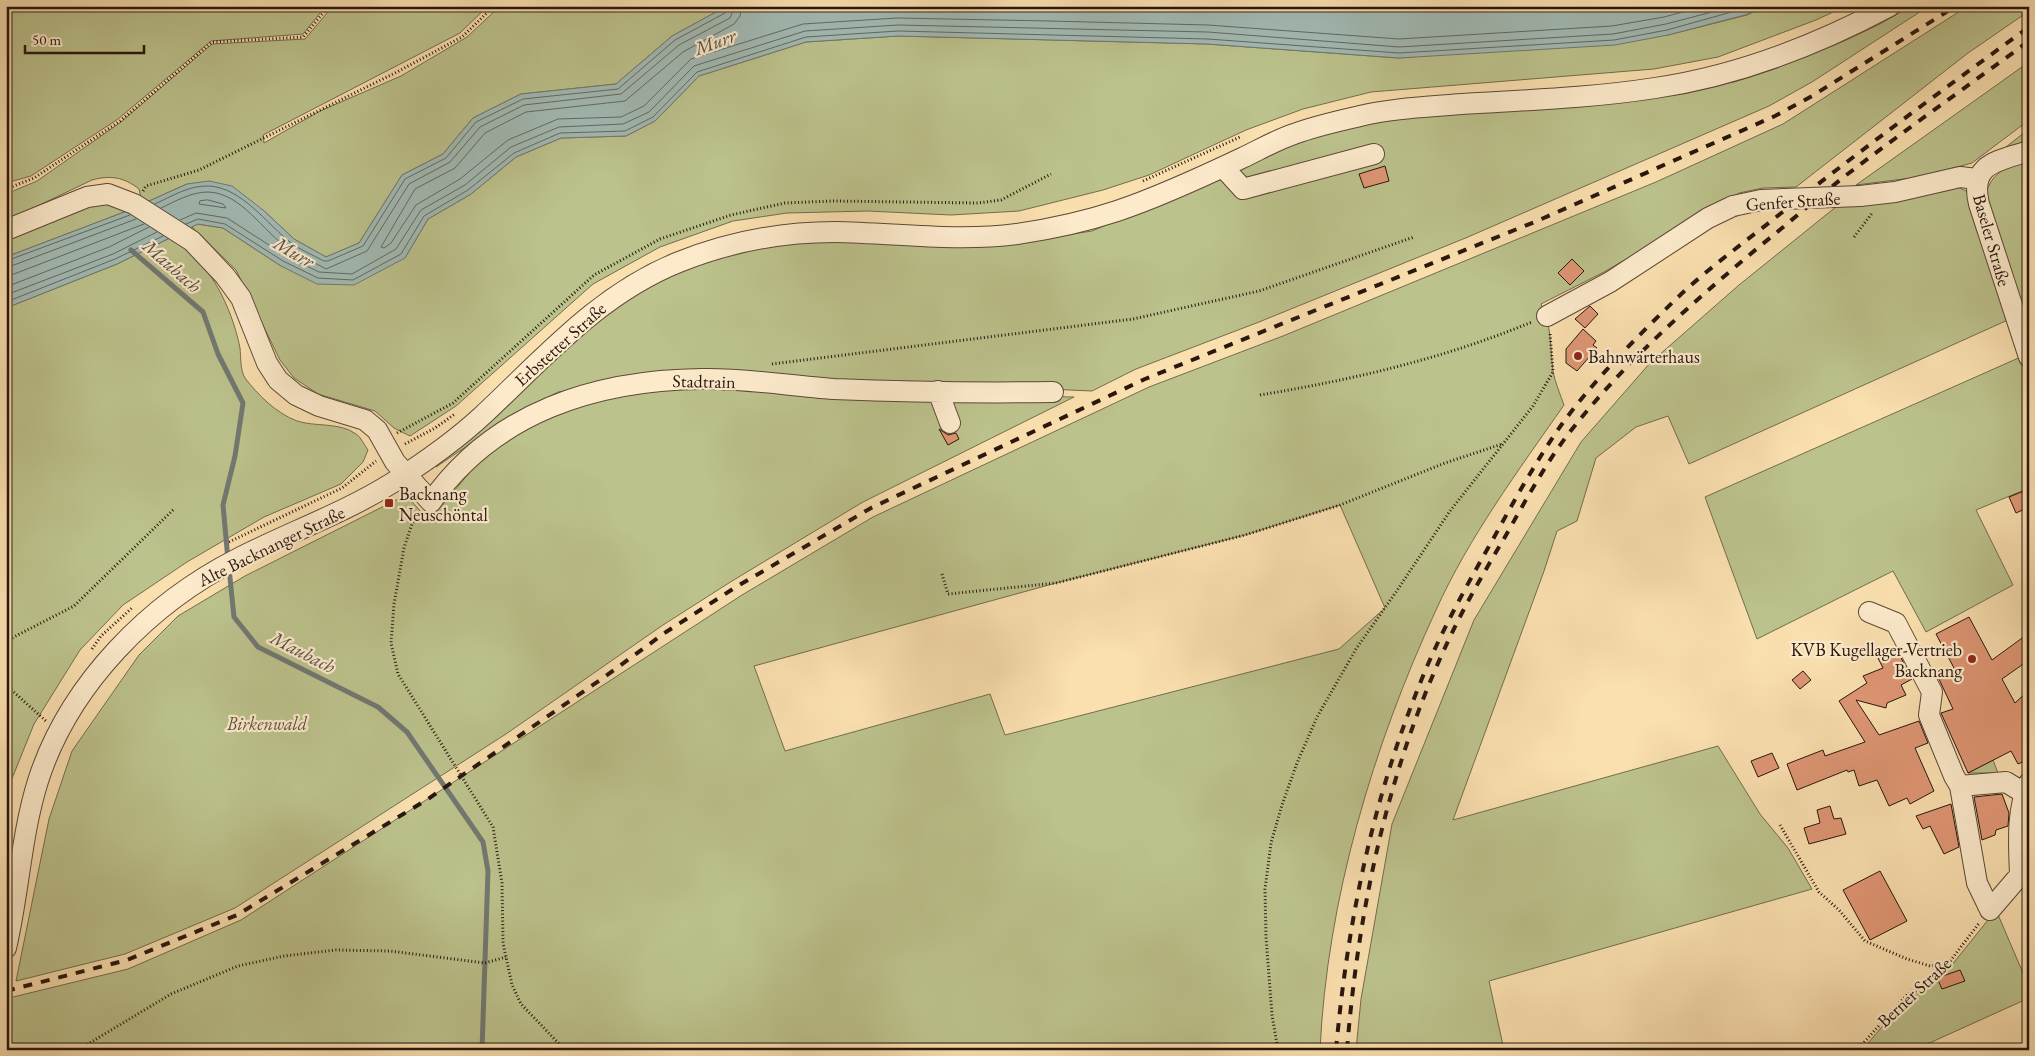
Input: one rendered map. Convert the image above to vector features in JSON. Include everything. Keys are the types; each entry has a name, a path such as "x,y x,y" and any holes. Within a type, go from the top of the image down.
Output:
{"street":[{"name":"Erbstetter Straße","path":"406,474 446,447 482,416 559,340 610,299 648,276 681,261 733,243 782,235 831,232 941,238 1000,236 1057,228 1120,210 1294,134 1367,114 1428,107 1657,88 1733,71 1796,50 1845,30 1890,6"},
{"path":"1977,179 1989,164 2029,151"},
{"path":"1222,167 1243,189 1374,154"},
{"name":"Genfer Straße","path":"1547,316 1610,282 1708,218 1733,206 1761,200 1869,195 1960,177 1977,179"},
{"name":"Baseler Straße","path":"1977,179 1978,204 2029,357"},
{"path":"6,230 98,193 108,194 134,204 192,240 225,276 241,298 267,363 278,380 296,395 319,406 365,420 377,430 390,453 431,502"},
{"name":"Stadtrain","path":"431,502 441,488 466,463 529,416 571,398 642,381 704,379 834,389 926,385 1053,392"},
{"path":"926,385 950,423"},
{"name":"Alte Backnanger Straße","path":"6,948 31,808 40,776 59,732 94,677 118,648 164,606 195,583 236,560 360,502 406,474"},
{"path":"1869,612 1896,623 1932,692 1929,715 1960,786 1977,883 1990,910 2025,877 2018,844 2027,788 2006,782 1960,786"}],"path":[{"path":"6,189 34,178 120,121 212,42 304,37 329,6"},
{"path":"134,204 146,186 199,170 267,138 462,37 494,6"},
{"path":"1142,182 1248,134"},
{"path":"1854,237 1872,214 1869,195"},
{"path":"762,366 1133,319 1259,291 1414,237"},
{"path":"1260,395 1408,365 1477,345 1547,316 1552,340 1553,372 1533,406 1450,511 1356,649 1317,718 1297,763 1271,843 1265,889 1266,937 1272,1014 1278,1050"},
{"path":"266,522 342,488 371,463 435,428 457,412"},
{"path":"942,574 948,594 1056,582 1245,535 1304,517 1503,444"},
{"path":"431,502 412,524 404,548 394,604 391,643 398,674 493,827 502,883 503,943 512,985 522,1004 565,1050"},
{"path":"6,641 74,606 174,509"},
{"path":"6,685 45,720"},
{"path":"1780,825 1819,892 1839,910 1865,941 1922,964 1938,966 1948,964"},
{"name":"Berner Straße","path":"1857,1050 1906,996 1948,964 1990,910"},
{"path":"78,1050 172,994 238,966 284,956 336,950 390,951 485,963 506,957"},
{"path":"143,1050 226,1045 249,1050"}],"green space":[{"path":"9,6 326,6 303,34 211,41 118,119 31,176 6,183 6,20"},
{"path":"333,6 488,6 460,33 263,135 264,143 320,111 401,76 467,37 500,6 727,6 672,36 616,84 521,94 473,118 443,154 402,175 359,243 326,257 294,239 263,210 187,184 147,202 141,198 139,189 128,182 111,177 99,178 6,221 6,194 37,181 121,122 212,44 305,39"},
{"path":"1766,6 1846,6 1816,20 1718,57 1654,69 1371,92 1303,109 1246,130 1149,175 1103,190 1019,211 951,215 868,211 787,213 733,221 660,247 593,284 456,406 410,436 394,428 375,411 318,394 294,378 280,360 236,270 192,227 197,224 223,228 281,266 405,258 428,219 471,194 516,157 561,138 626,136 655,121 699,76 806,42 898,36 1207,44 1399,58 1668,35 1747,15"},
{"path":"1911,6 1929,6 1812,82 1769,106 1468,237 1259,322 1136,369 1092,391 958,385 620,381 558,392 513,415 436,467 610,311 649,286 683,268 782,241 1053,237 1092,231 1198,186 1296,141 1369,121 1660,93 1734,82 1771,70 1844,41 1880,24"},
{"path":"1968,6 2029,6 2029,11 1968,53 1796,187 1763,188 1739,193 1604,272 1541,304 1549,329 1553,371 1564,405 1495,505 1463,556 1436,610 1392,715 1373,769 1343,881 1332,937 1324,994 1320,1050 6,1050 6,1002 9,998 128,969 241,920 742,595 873,517 1149,387 1283,336 1656,182 1783,124","holes":["1340,505 1385,608 1339,649 1005,735 990,694 785,751 754,666 1056,583 1245,535"]},
{"path":"2029,62 2029,120 1972,163 1919,177 1856,185"},
{"path":"2029,129 2029,143 1997,154"},
{"path":"2029,160 2029,338 1984,200 1994,177 2005,169"},
{"path":"1956,186 1968,192 2010,319 1689,464 1668,416 1636,427 1596,458 1577,521 1557,531 1453,820 1718,746 1760,814 1788,848 1812,889 1489,981 1504,1050 1356,1050 1361,999 1392,824 1474,620 1581,442 1650,363 1739,285 1837,206"},
{"path":"84,203 112,204 127,211 6,257 6,240"},
{"path":"172,237 197,258 216,285 231,316 236,332 243,375 256,391 268,403 289,418 304,423 335,426 350,430 359,437 368,450 363,462 341,484 264,517 187,562 123,605 80,650 34,724 11,781 6,801 6,308 117,264"},
{"path":"2023,356 2029,376 2029,488 1976,510 2013,585 1926,632 1893,571 1757,639 1705,497"},
{"name":"Birkenwald","path":"645,386 870,394 1074,397 863,502 732,581 663,625 506,734 235,908 125,954 16,981 49,819 72,751 139,655 178,616 245,576 406,495 429,521 490,448 531,422"},
{"path":"1993,760 1998,773 1968,773"},
{"path":"1996,910 2029,987 2029,998 1914,1050 1862,1050 1906,999 1951,966"}],"water":[{"name":"Murr","path":"727,6 1765,6 1745,15 1668,35 1615,45 1399,58 1207,44 898,36 806,42 699,76 655,121 626,136 561,138 516,157 471,194 428,219 405,258 354,285 317,284 281,266 223,228 198,224 117,264 6,308 6,257 127,211 187,184 209,181 232,186 263,210 294,239 326,257 359,243 402,175 443,154 473,118 521,94 616,84 672,36"}],"building":[{"path":"1385,166 1389,181 1364,188 1359,174"},
{"path":"1572,259 1584,271 1570,285 1558,273"},
{"path":"1590,306 1598,314 1585,328 1575,319"},
{"name":"Bahnwärterhaus","path":"1583,329 1596,341 1593,345 1597,348 1577,371 1566,363 1566,349"},
{"path":"939,429 948,435 956,433 959,439 948,445"},
{"path":"2029,489 2029,507 2016,513 2009,497"},
{"path":"1969,617 1992,660 2029,633 2029,660 2002,679 2015,703 2029,690 2029,759 2018,764 2011,751 1968,773 1941,713 1953,709 1938,677 1954,668 1936,634"},
{"path":"1896,648 1912,679 1901,685 1906,695 1887,703 1886,708 1856,700 1879,735 1919,721 1928,743 1915,748 1934,791 1910,804 1907,798 1889,806 1877,780 1859,786 1854,770 1848,772 1847,770 1797,790 1787,764 1823,750 1825,756 1865,742 1839,701 1867,683 1863,676 1883,668 1877,656"},
{"path":"1803,671 1811,680 1800,689 1792,680"},
{"path":"1772,753 1779,768 1758,777 1751,761"},
{"path":"2002,794 2009,813 2008,826 1996,830 1995,835 1982,840 1974,797"},
{"path":"1951,804 1959,847 1944,854 1930,826 1923,829 1916,816"},
{"path":"1830,806 1834,819 1841,818 1846,834 1809,844 1804,828 1820,823 1817,810"},
{"path":"1880,871 1907,921 1870,940 1843,890"},
{"path":"1960,970 1965,981 1942,989 1937,978"}],"waterway":[{"name":"Maubach","path":"131,250 203,312 218,354 243,403 235,456 223,505 228,560"},
{"name":"Maubach","path":"229,568 234,617 258,647 378,707 407,732 483,842 488,871 482,1050"}],"railway":[{"path":"6,991 127,960 237,915 428,799 666,632 736,587 871,508 1145,379 1537,221 1775,116 1812,96 1956,6"},
{"path":"1336,1050 1347,958 1363,868 1386,778 1401,734 1433,653 1452,615 1517,496 1552,438 1574,408 1616,360 1645,329 1700,277 1873,142 2029,27"},
{"path":"1347,1050 1360,936 1371,880 1383,824 1417,714 1439,661 1464,609 1553,455 1573,428 1616,378 1662,332 1710,289 1849,173 2029,41"}],"place":[{"name":"Bahnwärterhaus","path":"1578,356"},
{"name":"Backnang Neuschöntal","path":"389,503"},
{"name":"KVB Kugellager-Vertrieb Backnang","path":"1972,659"}]}
